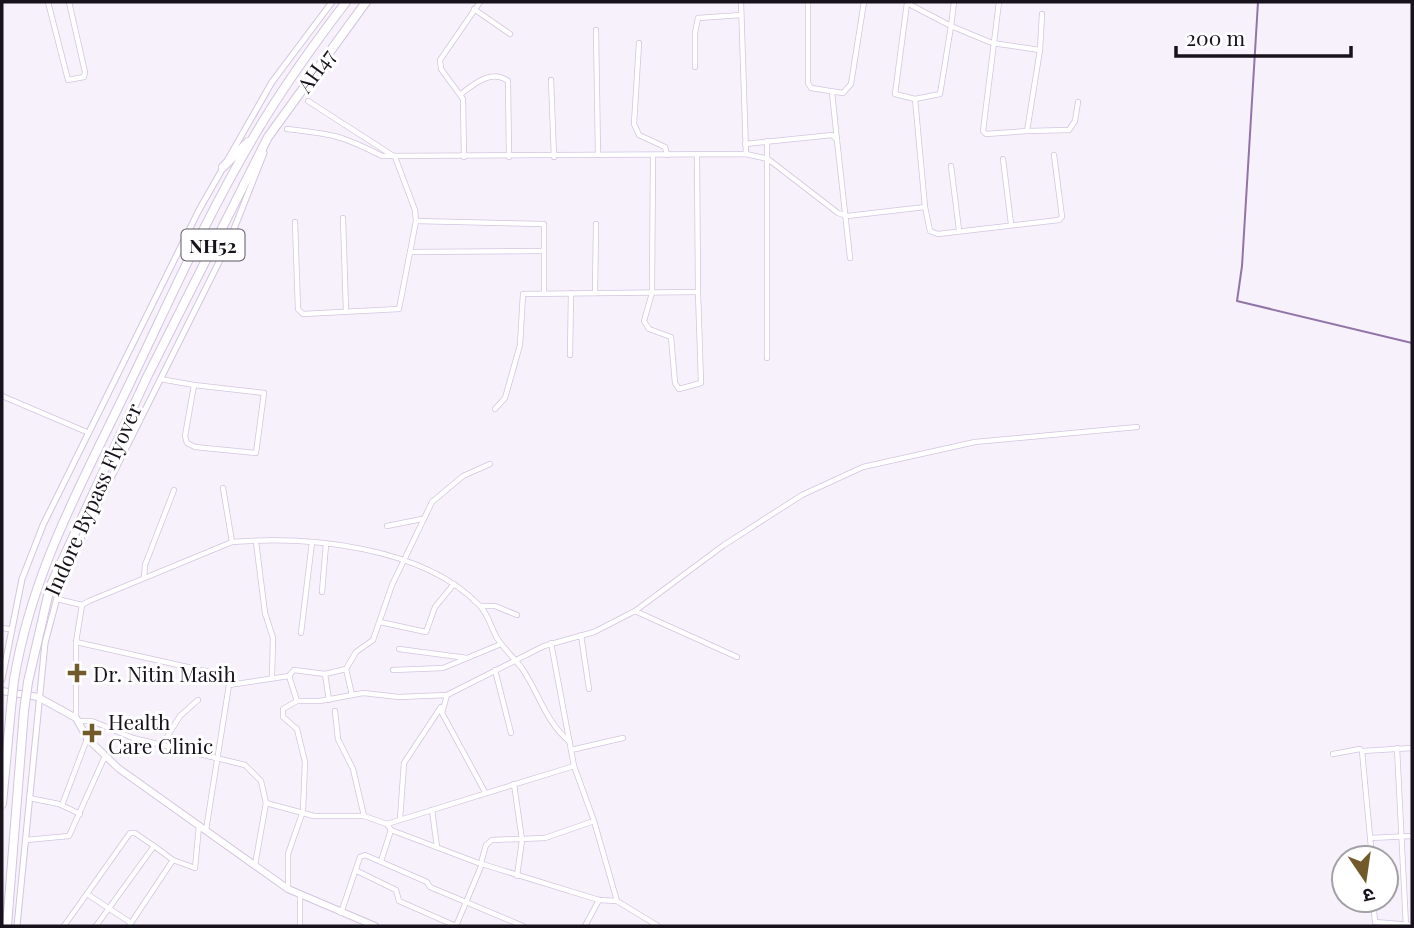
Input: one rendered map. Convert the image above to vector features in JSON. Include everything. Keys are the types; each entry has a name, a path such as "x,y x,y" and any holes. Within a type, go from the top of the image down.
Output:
{"highway":[{"name":"AH47","path":"255,135 346,2"},
{"name":"AH47","path":"267,140 366,2"},
{"path":"223,167 255,135"},
{"name":"Indore Bypass Flyover","path":"2,804 14,680 23,631 53,540 141,358 255,135"},
{"name":"Indore Bypass Flyover","path":"7,926 24,711 38,631 50,587 69,539 155,360 267,140"}],"main road":[{"path":"2,691 38,697 77,719 87,738 106,756 255,866 300,896 375,926"}],"street":[{"path":"48,2 68,80 85,74 69,2"},
{"path":"2,679 9,629 22,579 43,525 223,167 272,82 332,2"},
{"path":"464,157 464,105 461,94 441,69 440,60 480,2"},
{"path":"741,2 746,155"},
{"path":"808,2 808,83 811,88 843,93 849,89 864,2"},
{"path":"954,2 951,26 940,93 915,99 895,94 906,2 951,26 992,43 1040,50"},
{"path":"999,2 983,131 986,134 1069,130 1075,121 1078,102"},
{"path":"474,9 510,34"},
{"path":"1027,131 1040,50 1042,14"},
{"path":"695,67 698,18 741,15"},
{"path":"596,30 598,155"},
{"path":"639,43 638,105 634,124 639,135 666,147 667,155"},
{"path":"461,94 485,78 503,77 508,81 509,157"},
{"path":"551,80 554,157"},
{"path":"832,92 850,258"},
{"path":"915,99 925,207 933,233 1055,222 1062,217 1054,155"},
{"path":"295,222 299,311 303,314 392,312 399,309 416,221 396,157 308,101"},
{"path":"287,129 323,131 346,137 382,156 396,157 746,155 768,159 838,213 847,216 925,207"},
{"path":"745,144 829,134 837,140"},
{"path":"17,926 44,643 57,599 83,534 104,497 159,379 228,244 257,174 267,140"},
{"path":"766,358 767,141"},
{"path":"653,156 652,293 645,321 649,330 671,337 675,383 679,388 701,383 697,155"},
{"path":"1003,159 1011,224"},
{"path":"951,166 959,230"},
{"path":"343,218 346,311"},
{"path":"416,221 544,224 544,292"},
{"path":"595,293 596,224"},
{"path":"410,252 543,251"},
{"path":"495,409 505,398 520,345 521,298 527,293 698,292"},
{"path":"570,355 571,293"},
{"path":"159,379 264,393 256,453 195,447 187,443 185,436 194,384"},
{"path":"2,396 89,433"},
{"path":"288,888 288,854 303,811 304,754 297,729 283,716 283,707 297,701 329,700 352,695 447,695 551,643 581,635 635,611 724,545 802,495 863,467 975,442 1137,427"},
{"path":"352,695 346,669 356,652 373,639 423,519 442,491 490,464"},
{"path":"223,488 232,542"},
{"path":"144,577 145,565 174,490"},
{"path":"387,526 423,519"},
{"path":"57,599 82,605 232,542 312,542 405,561 453,584 481,606 501,644 514,660 554,727 570,742"},
{"path":"256,542 265,613 273,638 272,677"},
{"path":"301,632 312,542"},
{"path":"322,592 326,544"},
{"path":"379,622 426,632 435,607 453,584"},
{"path":"82,605 76,642 77,719 92,721 162,746 246,765 257,775 266,803 255,866"},
{"path":"481,606 495,606 517,615"},
{"path":"635,611 737,657"},
{"path":"2,628 9,629"},
{"path":"581,635 589,689"},
{"path":"76,642 150,661 223,675"},
{"path":"551,643 574,766 594,821 617,901"},
{"path":"393,670 436,669 501,644"},
{"path":"398,649 467,659"},
{"path":"289,676 293,670 324,674 346,669"},
{"path":"495,670 511,733"},
{"path":"324,674 329,700"},
{"path":"206,831 229,685 289,676"},
{"path":"289,676 297,701"},
{"path":"400,819 404,763 447,695"},
{"path":"162,746 180,716 198,701"},
{"path":"441,708 485,793"},
{"path":"335,710 338,739 353,769 364,816"},
{"path":"62,805 87,738"},
{"path":"571,750 623,738"},
{"path":"1374,914 1375,922 1408,926 1397,748"},
{"path":"1371,844 1362,751 1412,748"},
{"path":"1333,754 1360,749"},
{"path":"25,840 69,836 106,756"},
{"path":"387,824 574,766"},
{"path":"514,784 522,840 517,877"},
{"path":"29,798 62,805 80,814"},
{"path":"266,803 314,816 364,816 387,824 391,830 517,877 599,900 617,901 658,926"},
{"path":"432,810 437,848"},
{"path":"357,871 396,890 399,901 456,926 487,842 552,836 594,821"},
{"path":"64,926 130,833 135,833 173,860 195,868 199,826"},
{"path":"381,862 391,830"},
{"path":"1370,838 1412,836"},
{"path":"96,926 154,846"},
{"path":"341,913 362,855 427,882 430,887 465,904 523,926"},
{"path":"87,894 130,925 173,860"},
{"path":"300,896 300,926"},
{"path":"585,926 599,900"}],"waterway":[{"path":"1258,2 1242,266 1237,301 1412,343"}],"place":[{"name":"Dr. Nitin Masih","path":"77,673"},
{"name":"Health Care Clinic","path":"92,733"}]}
